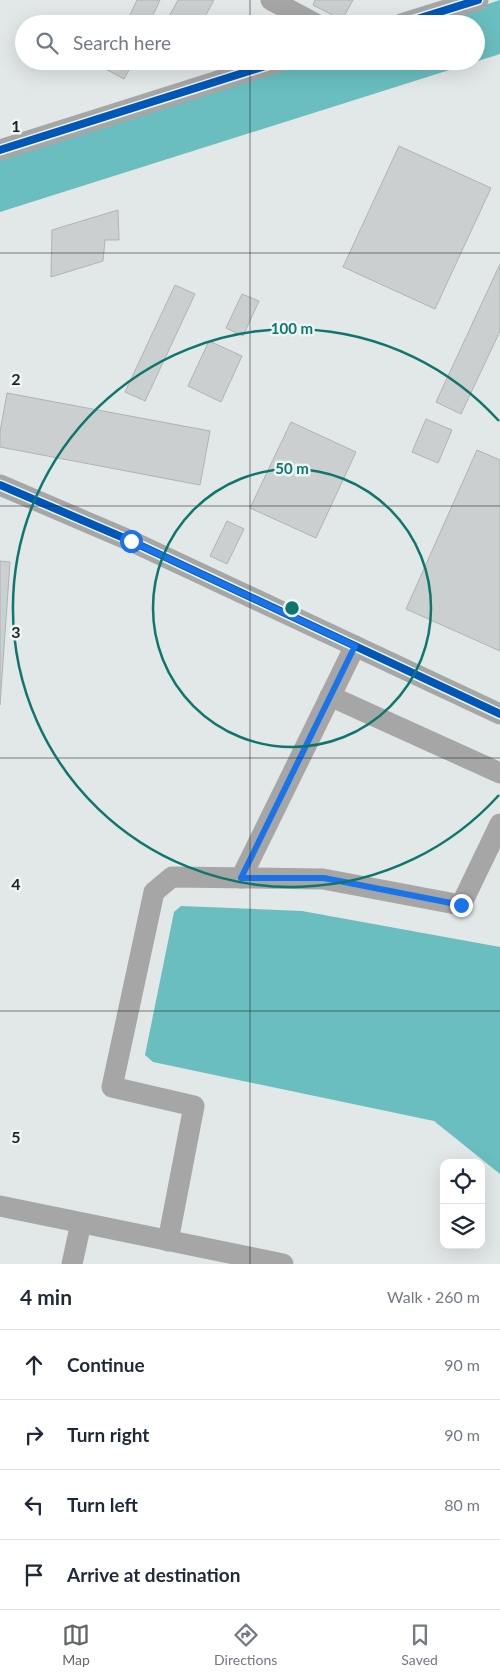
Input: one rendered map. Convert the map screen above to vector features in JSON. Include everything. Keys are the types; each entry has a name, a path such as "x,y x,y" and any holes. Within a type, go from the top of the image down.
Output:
{"street":[{"path":"271,0 299,15"},
{"path":"430,15 478,0"},
{"path":"0,150 253,70"},
{"path":"0,485 131,541 500,714"},
{"path":"241,878 355,646"},
{"path":"330,696 500,773"},
{"path":"168,1240 194,1106 112,1087 154,892 172,877 324,878 461,905 500,824"},
{"path":"0,1206 283,1264"},
{"path":"72,1264 81,1223"}],"water":[{"path":"500,0 500,54 485,59 485,15 454,15"},
{"path":"281,70 449,70 0,212 0,160"},
{"path":"181,906 302,911 500,947 500,1174 485,1162 485,1159 481,1159 434,1121 153,1062 145,1055 174,912"}],"building":[{"path":"137,0 160,0 153,15 130,15"},
{"path":"178,0 214,0 206,15 170,15"},
{"path":"315,0 353,0 345,15 332,15 313,5"},
{"path":"107,70 129,70 124,79"},
{"path":"399,146 491,188 435,309 343,267"},
{"path":"118,210 119,240 105,240 103,261 51,277 52,230"},
{"path":"500,264 500,331 461,414 436,402"},
{"path":"175,285 195,294 145,401 125,392"},
{"path":"242,294 259,301 243,336 226,328"},
{"path":"209,341 242,356 221,402 188,386"},
{"path":"7,393 210,431 200,485 0,447 0,432"},
{"path":"426,419 452,430 438,463 412,452"},
{"path":"291,422 356,452 316,538 250,508"},
{"path":"477,450 500,460 500,651 406,609"},
{"path":"227,521 244,529 227,564 210,556"},
{"path":"0,561 10,562 0,705"}],"cycle path":[{"path":"430,15 478,0"},
{"path":"0,150 253,70"},
{"path":"0,485 131,541 500,714"}],"route":[{"path":"131,541 355,646 241,878 324,878 461,905"}]}
